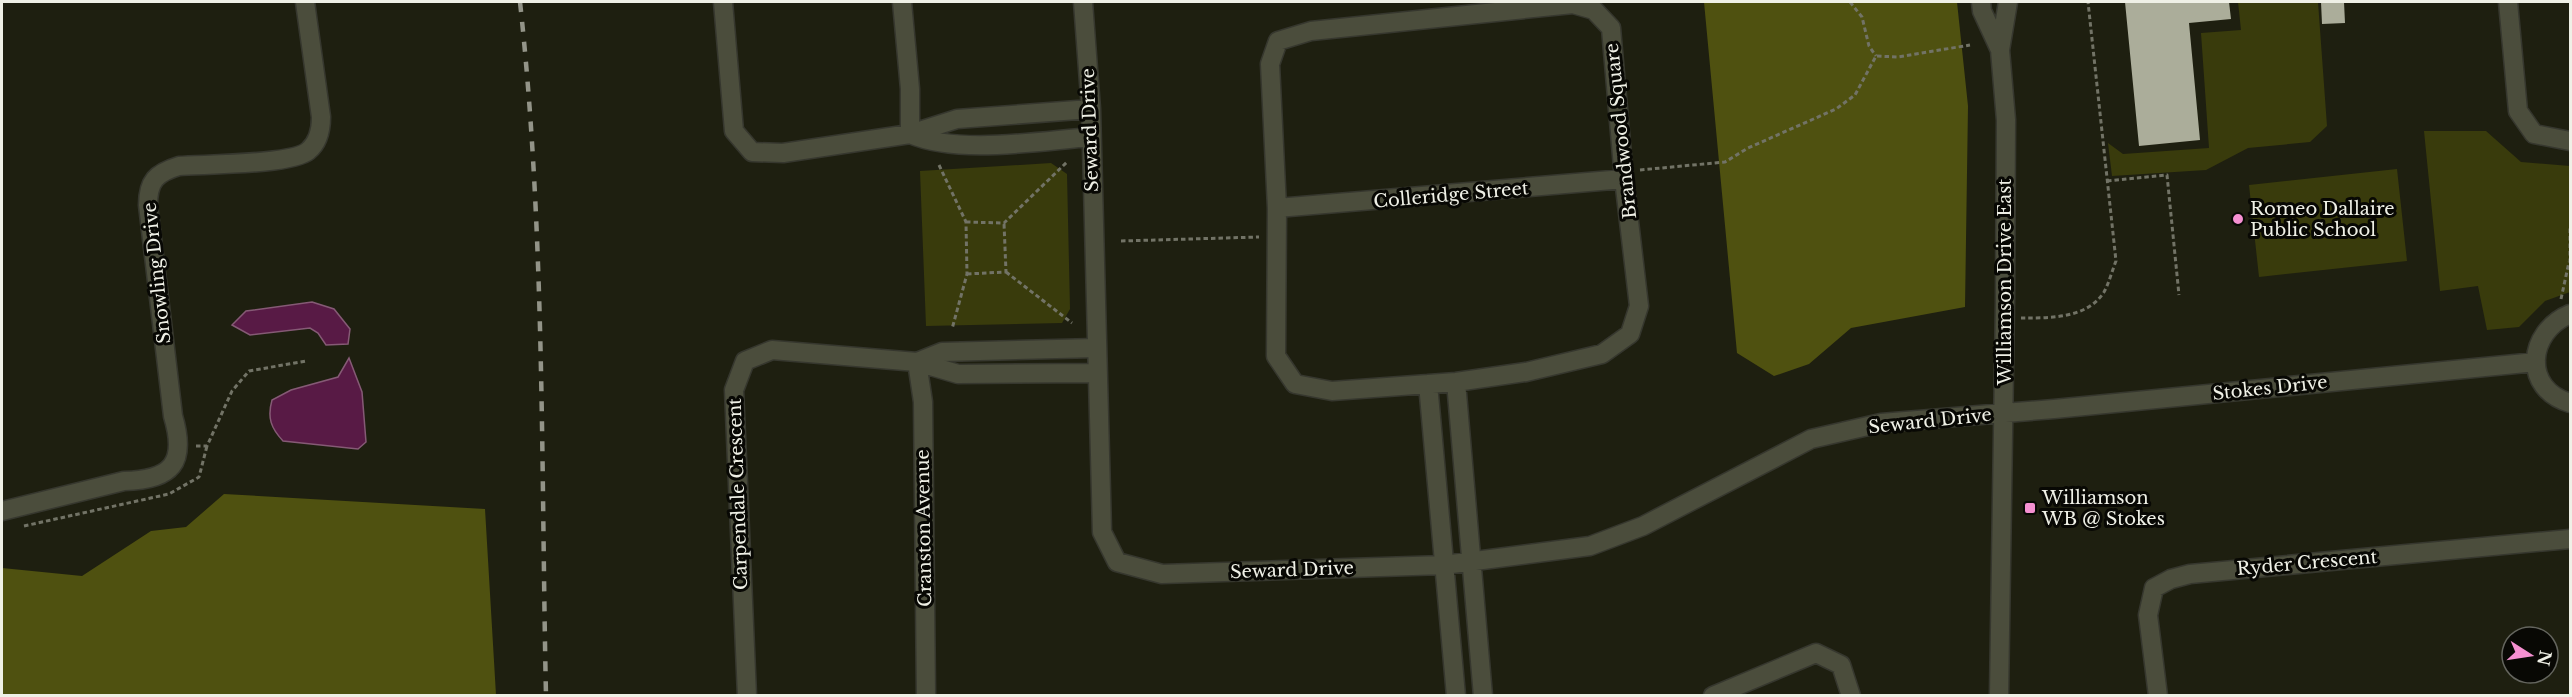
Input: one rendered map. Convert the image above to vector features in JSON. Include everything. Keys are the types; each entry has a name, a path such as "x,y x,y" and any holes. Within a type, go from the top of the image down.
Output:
{"street":[{"name":"Snowling Drive","path":"2,511 124,481 160,477 174,462 178,445 147,205 148,191 153,180 164,171 179,166 287,159 309,151 321,131 321,117 305,2"},
{"path":"723,2 734,131 752,152 783,153 910,134 957,119 1090,109"},
{"path":"902,2 910,89 910,134"},
{"name":"Seward Drive","path":"1083,2 1090,109 1102,532 1117,562 1162,574 1444,564 1590,546 1643,526 1811,439 1881,423 2004,413"},
{"name":"Williamson Drive East","path":"1981,2 1982,11 2000,50"},
{"name":"Williamson Drive East","path":"1999,696 2006,120 2000,50 2008,2"},
{"path":"2508,2 2518,111 2534,134 2571,141"},
{"name":"Brandwood Square","path":"1573,4 1594,10 1611,28 1624,175 1639,306 1630,334 1602,354 1526,372 1456,382 1332,391 1295,384 1276,356 1277,208 1270,64 1278,41 1311,31 1573,4"},
{"path":"910,134 926,141 956,146 1091,137"},
{"name":"Colleridge Street","path":"1277,208 1624,175"},
{"path":"2564,318 2545,332 2538,346 2536,362 2539,376 2546,389 2558,399 2571,403"},
{"name":"Carpendale Crescent","path":"917,362 942,352 1096,348"},
{"name":"Carpendale Crescent","path":"747,696 734,390 746,361 772,350 917,362 958,374 1097,373"},
{"name":"Cranston Avenue","path":"917,362 923,402 926,696"},
{"name":"Stokes Drive","path":"2004,413 2536,362"},
{"path":"1456,382 1483,696"},
{"path":"1428,384 1456,696"},
{"name":"Ryder Crescent","path":"2158,696 2148,615 2154,588 2171,579 2201,573 2571,539"},
{"path":"1713,696 1816,653 1841,665 1851,696"}],"path":[{"path":"1850,2 1862,17 1869,46 1876,56"},
{"path":"2005,318 2069,315 2083,311 2095,303 2104,292 2116,261 2088,2"},
{"path":"1876,56 1898,57 1970,45"},
{"path":"1624,175 1725,162 1748,148 1836,109 1855,95 1876,56"},
{"path":"966,222 1004,224 1068,161"},
{"path":"939,165 966,222 966,274 952,329"},
{"path":"2107,181 2167,175 2179,294"},
{"path":"1004,224 1006,272"},
{"path":"2564,318 2570,263 2571,226"},
{"path":"1120,241 1276,237"},
{"path":"966,274 1006,272 1072,323"},
{"path":"195,446 207,446 232,391 249,371 306,361"}],"shaded area":[{"path":"1704,2 1957,2 1968,106 1965,307 1851,328 1809,364 1774,376 1737,353"},
{"path":"2238,2 2318,2 2327,126 2310,142 2248,148 2206,170 2112,176 2108,143 2123,154 2209,148 2201,33 2241,30"},
{"path":"2424,131 2486,131 2521,162 2570,166 2570,292 2545,301 2519,327 2487,330 2478,286 2440,291"},
{"path":"1051,163 1067,174 1070,309 1062,323 926,326 920,171"},
{"path":"2397,169 2407,261 2259,277 2249,185"},
{"path":"312,302 334,309 350,329 348,344 326,345 318,333 310,328 250,335 232,325 246,311"},
{"path":"349,358 362,392 366,442 358,449 283,441 271,422 272,400 291,390 338,377"},
{"path":"224,494 485,509 496,695 2,695 2,568 82,576 151,531 186,527"}],"building":[{"path":"2125,2 2229,2 2231,19 2189,23 2200,140 2139,146"},
{"path":"2321,2 2344,2 2345,23 2322,24"}],"railway":[{"path":"520,2 528,88 538,261 546,696"}],"place":[{"name":"Romeo Dallaire Public School","path":"2238,219"},
{"name":"Williamson WB @ Stokes","path":"2030,508"}]}
